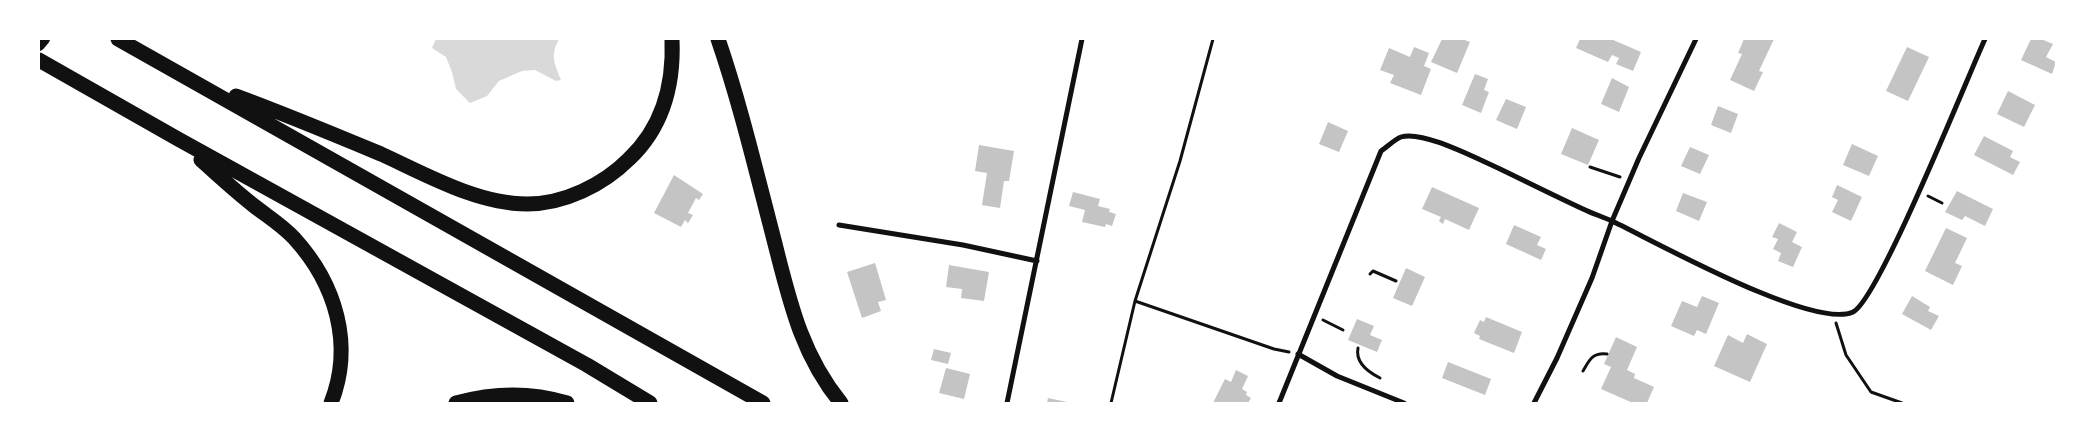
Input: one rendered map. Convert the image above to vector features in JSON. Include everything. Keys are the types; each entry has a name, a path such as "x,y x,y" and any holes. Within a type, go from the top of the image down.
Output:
{"highway":[{"path":"118,39 763,403"},
{"path":"190,78 310,124 482,198 527,204 562,199 597,183 620,168 637,152 659,119 666,102 673,60 672,39"},
{"path":"718,39 752,155 786,292 800,335 827,386 841,403"},
{"path":"39,60 553,346 650,403"},
{"path":"178,139 253,205 280,225 304,250 319,273 336,310 341,336 341,364 331,403"},
{"path":"456,403 486,397 512,395 544,398 566,403"}],"main road":[{"path":"39,45 44,39"}],"street":[{"path":"1007,403 1082,39"},
{"path":"1534,403 1557,358 1592,278 1612,221 1629,182 1696,39"},
{"path":"1279,403 1381,151 1401,137 1417,137 1458,150 1583,210 1612,221 1700,266 1795,305 1834,315 1853,312 1861,304 1876,280 1919,191 1985,39"},
{"path":"839,224 963,245 1037,261"},
{"path":"1298,354 1337,376 1404,403"}],"path":[{"path":"1111,403 1135,302 1180,161 1213,39"},
{"path":"1590,167 1614,174 1629,182"},
{"path":"1919,191 1942,203"},
{"path":"1370,274 1374,271 1396,281"},
{"path":"1135,302 1274,349 1298,354"},
{"path":"1834,315 1846,355 1871,392 1902,403"},
{"path":"1313,318 1325,321 1344,330"},
{"path":"1358,348 1358,359 1362,365 1380,378"},
{"path":"1582,371 1590,358 1596,354 1607,354"}],"shaded area":[{"path":"436,39 559,39 554,59 561,80 556,81 535,70 522,71 499,81 487,96 470,103 456,89 446,57 432,48"}],"building":[{"path":"1442,39 1462,39 1470,42 1457,73 1431,62"},
{"path":"1580,39 1611,39 1641,52 1633,71 1616,64 1619,58 1612,55 1608,62 1576,48"},
{"path":"1744,39 1774,39 1759,71 1763,72 1754,91 1730,80 1742,54 1738,53"},
{"path":"2031,39 2041,39 2053,44 2046,57 2056,62 2052,74 2021,60"},
{"path":"1414,47 1429,53 1424,66 1431,69 1421,95 1390,83 1394,75 1380,70 1389,48 1410,57"},
{"path":"1907,47 1929,57 1908,101 1886,91"},
{"path":"1475,74 1488,79 1484,90 1489,92 1481,113 1462,105"},
{"path":"1612,78 1629,87 1619,112 1601,104"},
{"path":"2008,91 2035,105 2024,127 1997,114"},
{"path":"1506,99 1526,107 1517,129 1496,120"},
{"path":"1718,106 1738,114 1731,133 1711,125"},
{"path":"1328,122 1348,131 1339,152 1319,144"},
{"path":"1572,128 1599,140 1588,165 1561,154"},
{"path":"1984,136 2013,151 2010,157 2020,162 2013,175 1974,155"},
{"path":"1852,144 1878,156 1869,176 1843,165"},
{"path":"979,145 1014,151 1009,181 1004,181 1000,208 982,205 987,173 975,171"},
{"path":"1690,147 1709,155 1700,174 1681,166"},
{"path":"674,175 703,194 699,200 696,198 688,213 693,215 688,223 685,220 681,227 654,213"},
{"path":"1837,185 1862,197 1851,221 1832,212 1838,200 1832,197"},
{"path":"1432,187 1479,208 1469,230 1445,219 1443,224 1439,221 1441,217 1422,209"},
{"path":"1957,191 1993,209 1985,226 1965,216 1962,220 1945,212"},
{"path":"1073,192 1100,199 1098,206 1110,209 1109,212 1116,214 1112,226 1106,224 1105,227 1082,222 1085,210 1069,206"},
{"path":"1683,193 1707,202 1699,221 1676,211"},
{"path":"1779,223 1797,232 1792,242 1802,247 1793,267 1778,261 1781,253 1773,249 1778,239 1772,237"},
{"path":"1514,225 1541,237 1537,245 1546,249 1541,260 1506,244"},
{"path":"1946,228 1967,238 1955,263 1962,266 1953,285 1925,271"},
{"path":"875,263 886,300 878,302 881,311 862,318 847,272"},
{"path":"949,265 989,272 984,301 961,298 962,289 946,287"},
{"path":"1406,268 1425,277 1412,306 1393,298"},
{"path":"1702,296 1719,303 1706,334 1697,330 1694,336 1671,326 1682,301 1697,307"},
{"path":"1912,296 1930,307 1928,311 1939,316 1931,330 1902,314"},
{"path":"1486,317 1522,332 1514,353 1479,339 1480,336 1474,333 1480,320 1484,322"},
{"path":"1357,319 1374,326 1370,335 1382,340 1377,352 1348,340"},
{"path":"1747,334 1767,344 1750,382 1714,366 1728,335 1743,343"},
{"path":"1616,337 1637,347 1627,370 1635,374 1634,378 1654,387 1647,403 1633,403 1601,389 1611,367 1604,364"},
{"path":"934,349 951,353 948,364 931,360"},
{"path":"1448,362 1491,379 1485,395 1442,378"},
{"path":"946,368 970,374 964,399 939,393"},
{"path":"1236,370 1248,376 1242,389 1251,398 1248,403 1213,403 1225,379 1231,382"},
{"path":"1048,398 1067,402 1067,403 1047,403"}]}
